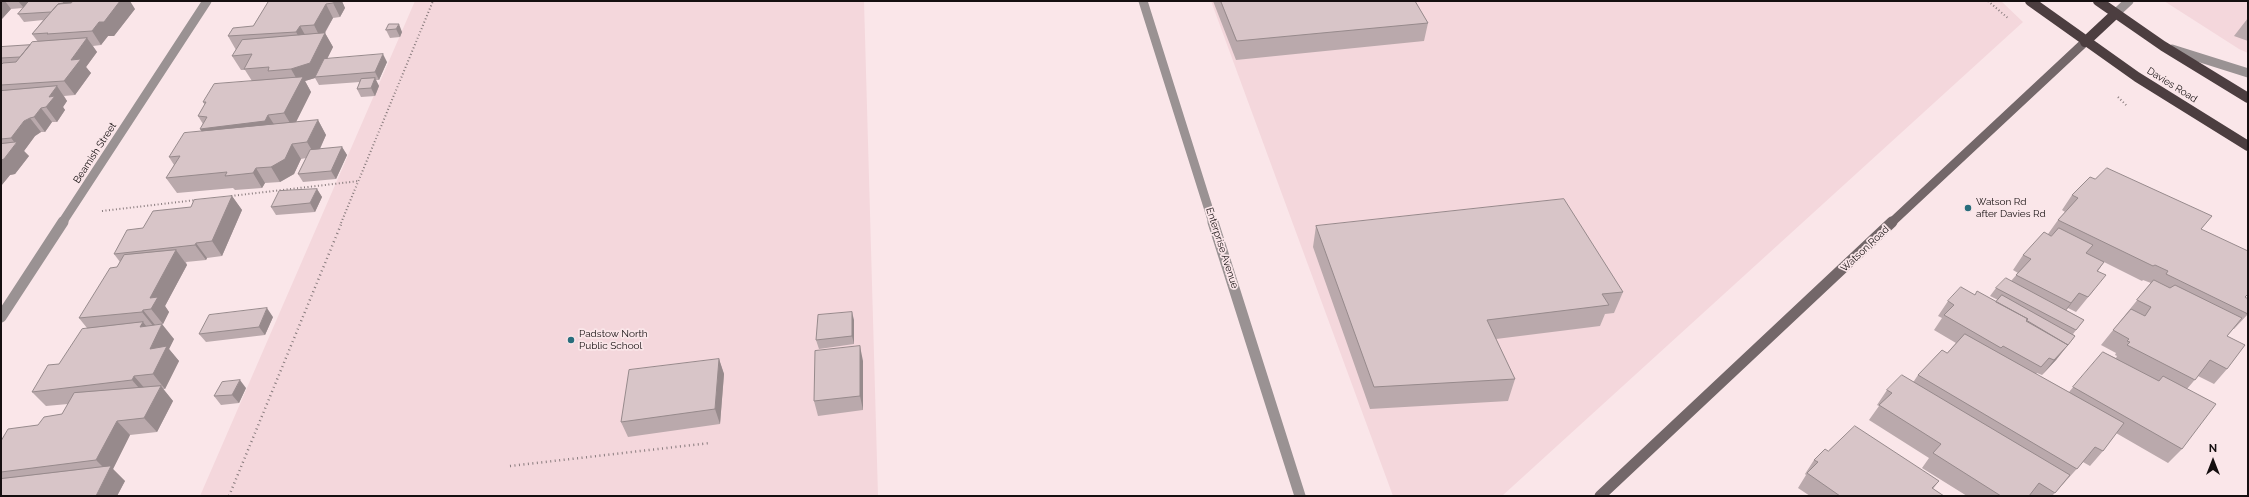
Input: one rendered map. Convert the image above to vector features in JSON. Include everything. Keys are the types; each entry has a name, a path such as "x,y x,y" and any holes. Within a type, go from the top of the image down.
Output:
{"highway":[{"name":"Davies Road","path":"2030,1 2085,42 2154,88 2248,146"},
{"path":"2098,1 2163,46 2248,98"},
{"name":"Watson Road","path":"2085,42 2115,14"}],"main road":[{"name":"Watson Road","path":"1600,496 2085,42"}],"street":[{"name":"Beamish Street","path":"3,311 69,214 207,1"},
{"name":"Enterprise Avenue","path":"1143,1 1300,496"},
{"name":"Watson Road","path":"2115,14 2129,1"},
{"path":"2163,46 2248,73"}],"path":[{"path":"229,496 433,1"},
{"path":"1988,1 2012,21"},
{"path":"2117,96 2127,106"},
{"path":"227,197 360,181"},
{"path":"69,214 203,199"},
{"path":"510,466 710,442"}],"shaded area":[{"name":"Padstow North Public School","path":"415,1 864,1 878,496 200,496"},
{"path":"1211,1 2001,1 2023,22 1502,496 1393,496"},
{"path":"2164,1 2248,1 2248,53 2239,49"}],"building":[{"path":"29,1 65,1 58,4 51,12 18,14"},
{"path":"73,1 120,1 104,22 99,22 92,31 32,34 58,4 71,3"},
{"path":"269,1 334,1 333,3 326,4 314,25 300,26 296,32 228,36 233,28 253,26"},
{"path":"1221,1 1415,1 1428,23 1237,41"},
{"path":"389,24 399,24 396,29 386,30"},
{"path":"325,33 310,63 291,69 268,71 269,67 244,69 252,54 232,56 242,40"},
{"path":"87,38 71,60 81,59 64,81 1,85 1,65 3,63 16,62 32,42"},
{"path":"30,45 20,57 1,58 1,47"},
{"path":"383,54 375,72 315,77 324,59"},
{"path":"303,77 284,113 268,115 265,121 200,129 207,117 198,116 206,102 203,102 214,84"},
{"path":"375,78 371,88 357,89 361,79"},
{"path":"57,86 49,97 55,96 46,107 41,108 34,117 24,121 11,138 1,139 1,91"},
{"path":"318,120 307,142 292,144 285,159 271,167 256,168 253,173 225,176 227,172 166,178 180,156 169,157 184,133"},
{"path":"17,142 4,159 1,160 1,144"},
{"path":"342,147 331,171 298,174 310,150"},
{"path":"2107,168 2212,216 2201,229 2248,251 2248,294 2245,297 2248,299 2248,314 2166,274 2168,271 2155,265 2153,266 2058,220 2078,198 2072,195 2090,177 2095,179"},
{"path":"317,189 310,203 271,207 279,191"},
{"path":"232,196 212,241 196,243 195,245 114,254 127,230 143,228 153,211 191,207 194,200"},
{"path":"1564,199 1623,292 1602,294 1609,305 1487,320 1515,379 1374,387 1316,226"},
{"path":"2059,228 2093,245 2086,253 2104,262 2097,271 2106,275 2088,297 2079,293 2071,303 2016,275 2031,259 2023,255 2044,232 2051,236"},
{"path":"176,250 150,298 158,297 151,309 143,310 142,312 79,318 110,268 117,267 124,255"},
{"path":"2006,278 2084,320 2076,330 1996,288"},
{"path":"2154,280 2170,288 2175,285 2242,318 2227,336 2245,345 2227,369 2210,360 2195,380 2127,345 2130,342 2127,341 2129,339 2113,330 2131,309 2145,316 2151,307 2137,300"},
{"path":"1961,287 1975,295 1977,291 2028,319 2026,320 2068,345 2054,360 2049,358 2041,367 2003,346 2001,348 1944,315 1954,305 1948,301"},
{"path":"2002,295 2075,336 2068,345 2026,321 2028,319 1996,302"},
{"path":"267,308 259,327 199,334 209,315"},
{"path":"852,312 852,336 816,340 818,315"},
{"path":"143,322 140,327 162,324 150,349 167,346 153,374 134,376 132,380 32,392 48,365 59,364 82,329"},
{"path":"1965,334 2124,423 2103,451 2095,447 2077,469 1918,375 1942,350 1947,353"},
{"path":"860,346 860,396 814,401 815,351"},
{"path":"2103,352 2159,381 2163,376 2216,404 2182,449 2073,387"},
{"path":"719,359 715,409 621,422 629,370"},
{"path":"1902,375 2070,475 2055,493 2039,483 2029,496 2001,496 1933,453 1941,444 1879,405 1892,393 1887,390"},
{"path":"240,380 232,395 214,396 222,382"},
{"path":"161,386 144,418 117,421 96,460 1,472 1,441 8,429 38,425 44,417 62,414 74,393"},
{"path":"1855,426 1939,481 1932,488 1944,496 1840,496 1807,473 1818,462 1814,460 1825,449 1828,451"},
{"path":"111,466 96,496 1,496 1,479"}],"place":[{"name":"Watson Rd after Davies Rd","path":"1968,208"},
{"name":"Padstow North Public School","path":"571,340"}]}
